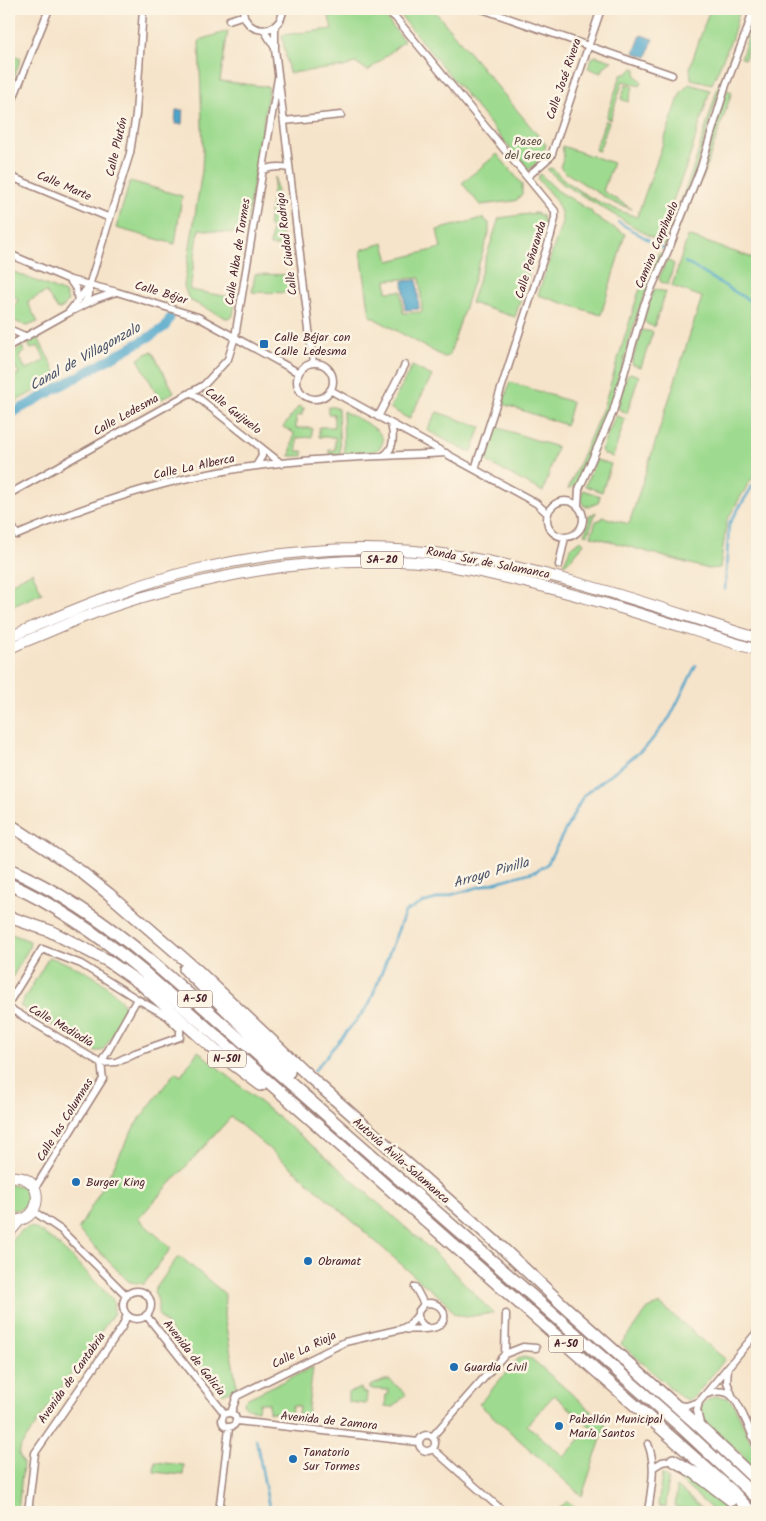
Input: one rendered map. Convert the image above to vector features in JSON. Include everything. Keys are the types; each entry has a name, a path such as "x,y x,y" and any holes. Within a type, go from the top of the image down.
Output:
{"highway":[{"path":"9,824 52,851 109,894 198,971 319,1085 499,1245 757,1481"},
{"name":"Autovía Ávila-Salamanca","path":"9,869 68,900 121,936 664,1412 757,1498"},
{"name":"A-50","path":"9,884 63,913 117,950 691,1454 731,1490 751,1512"},
{"path":"109,894 267,1052 341,1118 366,1149"},
{"name":"N-501","path":"9,918 50,931 108,961 141,984 217,1052 264,1087 305,1123 330,1137"},
{"path":"414,1219 447,1239"},
{"path":"673,1460 695,1472 727,1497 742,1512"}],"main road":[{"name":"Ronda Sur de Salamanca","path":"9,637 130,589 197,569 295,552 355,549 400,550 491,562 585,584 757,638"},
{"name":"Ronda Sur de Salamanca","path":"9,649 71,622 135,599 204,580 252,570 295,564 401,560 456,567 538,584 757,650"},
{"path":"9,1177 18,1176 28,1180 35,1188 37,1196 37,1204 33,1211 27,1217 20,1220 9,1233"},
{"path":"9,1219 20,1220"}],"street":[{"path":"9,109 49,9"},
{"name":"Calle Plutón","path":"80,304 90,295 89,286 130,153 136,114 143,9"},
{"path":"229,20 243,12 248,23 255,28 264,30 275,26 282,16 283,9"},
{"name":"Calle Peñaranda","path":"384,9 395,17 555,211 555,218 512,358 475,469"},
{"name":"Calle Peñaranda","path":"392,9 395,17"},
{"path":"482,9 672,75"},
{"name":"Calle José Rivera","path":"527,177 551,156 600,9"},
{"name":"Camino Carpihuelo","path":"578,505 579,489 613,412 644,305 670,246 701,167 726,85 748,30 753,9"},
{"name":"Calle Ciudad Rodrigo","path":"275,26 278,78 313,363"},
{"name":"Calle Ciudad Rodrigo","path":"264,30 275,49"},
{"name":"Calle Alba de Tormes","path":"235,337 278,78"},
{"path":"284,122 341,115"},
{"path":"263,170 271,167 289,168"},
{"name":"Calle Marte","path":"9,176 110,218"},
{"name":"Calle Béjar","path":"9,254 70,280 184,311 300,373"},
{"path":"70,280 76,289 80,304"},
{"path":"9,346 68,313 80,304 118,292"},
{"path":"9,330 27,337"},
{"name":"Calle Ledesma","path":"9,494 204,384 222,367 230,354 235,337"},
{"path":"313,363 321,364 330,371 333,379 330,390 321,398 306,396 300,391 298,384 300,373 305,366 313,363"},
{"path":"378,417 405,365"},
{"path":"330,390 536,503 548,514"},
{"name":"Calle Guijuelo","path":"191,392 282,464"},
{"path":"383,457 388,453 392,442 391,424"},
{"name":"Calle Guijuelo","path":"256,466 262,456 261,448"},
{"name":"Calle La Alberca","path":"9,520 17,535 81,509 141,490 220,472 256,466 446,453"},
{"name":"Camino Carpihuelo","path":"567,501 579,489"},
{"path":"536,503 553,505 567,501 578,505 583,516 581,528 572,536 565,537 555,534 551,530 548,525 548,514 553,505"},
{"path":"559,565 565,537"},
{"path":"9,1002 42,949 81,964 167,1016 180,1029 180,1037 116,1062 101,1062"},
{"name":"Calle las Columnas","path":"35,1188 103,1079 101,1062 137,999"},
{"name":"Calle Mediodía","path":"9,1008 101,1062"},
{"path":"33,1211 61,1230 126,1296"},
{"path":"415,1287 424,1304"},
{"path":"134,1291 145,1294 150,1307 146,1315 135,1318 127,1315 123,1307 126,1296 134,1291"},
{"path":"433,1302 443,1310 444,1315 438,1326 429,1328 421,1324 418,1316 419,1309 424,1304 433,1302"},
{"path":"505,1354 506,1314"},
{"name":"Avenida de Cantabria","path":"28,1512 35,1453 122,1327 127,1315"},
{"name":"Avenida de Galicia","path":"146,1315 228,1414"},
{"name":"Calle La Rioja","path":"401,1329 409,1325 418,1316"},
{"name":"Calle La Rioja","path":"228,1414 237,1396 345,1342 401,1329 429,1328"},
{"path":"675,1405 686,1406 699,1402 757,1332"},
{"path":"432,1437 505,1354 523,1347 536,1348"},
{"path":"728,1367 727,1382 732,1395 740,1406 757,1446"},
{"path":"706,1395 715,1392 732,1395"},
{"path":"699,1402 698,1410 701,1428"},
{"path":"228,1414 236,1416 237,1421 235,1425 229,1428 222,1422 222,1418 228,1414"},
{"name":"Avenida de Zamora","path":"237,1421 418,1442"},
{"path":"219,1512 229,1428"},
{"path":"432,1437 424,1435 418,1442 420,1449 423,1451 433,1449"},
{"path":"432,1437 435,1445 433,1449"},
{"path":"648,1444 654,1467 648,1512"},
{"path":"433,1449 504,1512"},
{"path":"654,1467 662,1462 673,1460"}],"green space":[{"path":"327,9 379,9 404,41 368,71 354,63 344,67 289,73 282,35 332,29"},
{"name":"Paseo del Greco","path":"395,9 433,9 546,145 541,160 528,170"},
{"path":"710,9 740,9 732,38 712,84 691,79 690,67"},
{"path":"747,9 750,9 744,29 716,101 697,167 666,246 563,184 547,169 552,168 560,177 591,198 637,217 681,92 689,84 710,90 689,159 659,237 666,240 694,166 717,90 742,27"},
{"path":"757,9 757,19 745,59 741,58"},
{"path":"228,31 220,81 269,87 245,235 199,229 190,290 236,298 233,316 226,318 189,300 184,286 202,170 199,43 200,40"},
{"path":"9,53 21,58 9,90"},
{"path":"596,56 612,61 605,66 601,73 588,68 592,58"},
{"path":"633,68 636,69 636,75 642,82 640,86 623,81 610,120 606,118 621,75 628,73"},
{"path":"626,84 633,87 628,102 621,99"},
{"path":"727,90 732,92 702,180 700,179"},
{"path":"605,121 609,122 599,151 595,150"},
{"path":"562,146 613,163 603,191 632,209 614,203 565,172 560,167 564,156"},
{"path":"497,154 522,184 522,194 514,201 480,205 462,183"},
{"path":"540,174 558,191 591,211 594,216 625,234 601,315 538,295 562,222 562,216 557,204 538,179"},
{"path":"275,177 283,246 270,246 272,228 268,226"},
{"path":"130,181 182,196 175,244 116,228"},
{"path":"536,213 542,216 545,224 515,317 471,303 499,218"},
{"path":"483,218 489,223 489,233 449,356 444,357 370,316 361,252 363,249 384,243 389,261 441,248 437,230","holes":["420,278 422,312 403,313 401,291 387,292 386,280"]},
{"path":"688,236 756,259 757,257 757,472 727,520 720,568 708,569 591,536 596,521 603,517 629,524 702,297 672,286"},
{"path":"658,253 662,255 637,314 610,410 579,482 568,489 603,408 638,294"},
{"path":"667,260 674,264 668,285 661,282 659,278"},
{"path":"9,270 65,293 68,300 64,307 58,310 46,292 27,302 38,322 27,326 9,319 18,299 9,295"},
{"path":"255,274 292,275 294,293 252,292"},
{"path":"654,289 666,292 654,327 644,321"},
{"path":"642,330 653,332 641,367 633,365 632,362"},
{"path":"38,338 59,378 9,405 9,378 19,374 12,360 9,361 9,354 22,347 25,352 19,356 26,370 45,360 38,346 31,349 28,343"},
{"path":"152,351 174,392 160,400 138,359"},
{"path":"412,366 432,376 409,419 390,408"},
{"path":"630,373 639,376 627,413 618,407 626,377"},
{"path":"510,382 572,402 566,425 503,404"},
{"path":"299,406 304,408 304,410 302,410 302,415 296,416 296,428 312,428 312,437 297,438 297,451 303,451 303,456 290,456 294,433 283,427"},
{"path":"328,407 338,409 340,454 329,454 329,450 335,450 335,437 319,437 319,427 334,427 334,414 328,414"},
{"path":"343,411 379,433 383,439 382,445 375,451 344,454"},
{"path":"437,412 481,427 472,451 464,450 427,430"},
{"path":"618,416 625,419 613,457 604,454 601,450 615,417"},
{"path":"496,427 557,447 543,492 486,460"},
{"path":"596,460 611,464 602,492 585,486"},
{"path":"583,490 600,496 598,503 584,506 581,499"},
{"path":"596,512 588,535 584,534 589,516"},
{"path":"581,540 584,543 579,550 566,564 564,563 571,547"},
{"path":"32,572 42,593 9,608 9,585"},
{"path":"9,933 30,941 29,948 9,983"},
{"path":"49,957 77,967 101,981 123,1004 125,1008 124,1014 102,1051 95,1051 20,1006"},
{"path":"198,1051 326,1157 439,1257 493,1313 466,1317 454,1314 445,1301 231,1117 138,1219 171,1248 144,1284 130,1282 126,1279 78,1230 135,1125 175,1072 181,1076"},
{"path":"9,1186 22,1186 28,1195 25,1206 19,1210 9,1209"},
{"path":"30,1227 39,1231 61,1247 85,1270 113,1300 114,1313 21,1446 19,1455 23,1464 18,1512 9,1512 9,1245 18,1234"},
{"path":"177,1258 182,1258 225,1294 224,1316 237,1387 223,1394 158,1314 158,1301 154,1291"},
{"path":"660,1304 725,1359 694,1397 688,1400 681,1397 621,1344 648,1309"},
{"path":"523,1357 532,1359 606,1424 582,1496 479,1404 518,1359","holes":["554,1395 591,1427 564,1457 527,1425"]},
{"path":"313,1367 307,1416 298,1415 299,1406 292,1406 291,1414 269,1412 269,1403 259,1403 258,1410 244,1405 243,1403 246,1399"},
{"path":"390,1380 406,1394 394,1407 385,1406 386,1395 389,1394 388,1390 370,1389 370,1386"},
{"path":"361,1388 362,1392 367,1392 366,1404 348,1402 348,1393"},
{"path":"717,1396 728,1398 734,1405 757,1456 757,1474 742,1455 702,1419 702,1407 706,1401"},
{"path":"155,1462 184,1465 183,1475 154,1472"},
{"path":"664,1466 673,1467 693,1476 738,1512 715,1512"},
{"path":"662,1474 668,1479 666,1507 658,1506"},
{"path":"677,1487 705,1511 675,1507"},
{"path":"567,1501 574,1506 572,1512 556,1512"}],"water":[{"path":"641,35 653,39 647,57 634,53"},
{"path":"176,110 183,110 182,124 175,124"},
{"path":"417,280 419,309 405,310 403,281"}],"waterway":[{"name":"Canal de Villagonzalo","path":"618,222 664,249"},
{"name":"Canal de Villagonzalo","path":"685,262 757,305"},
{"name":"Canal de Villagonzalo","path":"9,415 151,336 165,327 170,318"},
{"name":"Arroyo Pinilla","path":"725,589 729,524 757,479"},
{"name":"Arroyo Pinilla","path":"314,1071 369,1005 405,912 422,903 536,871 547,864 584,795 647,746 670,717 696,665"},
{"name":"Arroyo Pinilla","path":"256,1439 270,1512"}],"place":[{"name":"Calle Béjar con Calle Ledesma","path":"264,344"},
{"name":"Burger King","path":"76,1182"},
{"name":"Obramat","path":"308,1261"},
{"name":"Guardia Civil","path":"454,1367"},
{"name":"Pabellón Municipal María Santos","path":"559,1426"},
{"name":"Tanatorio Sur Tormes","path":"293,1459"}]}
